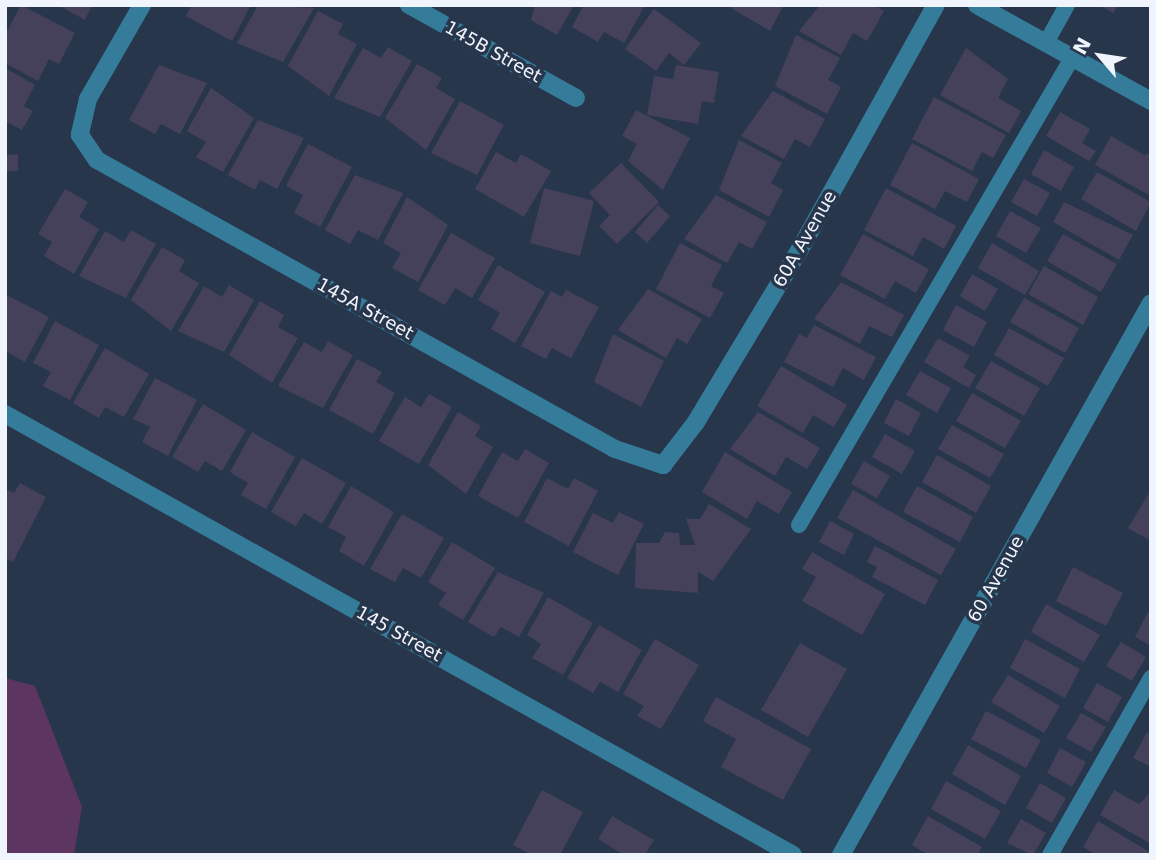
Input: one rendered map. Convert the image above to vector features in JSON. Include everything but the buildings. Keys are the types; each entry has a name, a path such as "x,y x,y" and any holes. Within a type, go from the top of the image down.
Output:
{"street":[{"name":"145A Street","path":"142,5 88,99 80,135 97,160 615,449 663,465"},
{"name":"145B Street","path":"409,5 576,98"},
{"name":"60A Avenue","path":"663,465 696,422 800,249 936,5"},
{"path":"977,5 1146,101"},
{"name":"60 Avenue","path":"841,855 1151,303"},
{"name":"145 Street","path":"5,414 793,855"}],"lane":[{"path":"1046,43 1067,5"},
{"path":"799,525 1072,58"},
{"path":"1050,855 1151,678"}],"shaded area":[{"path":"5,678 35,686 82,807 74,855 5,855"}]}
